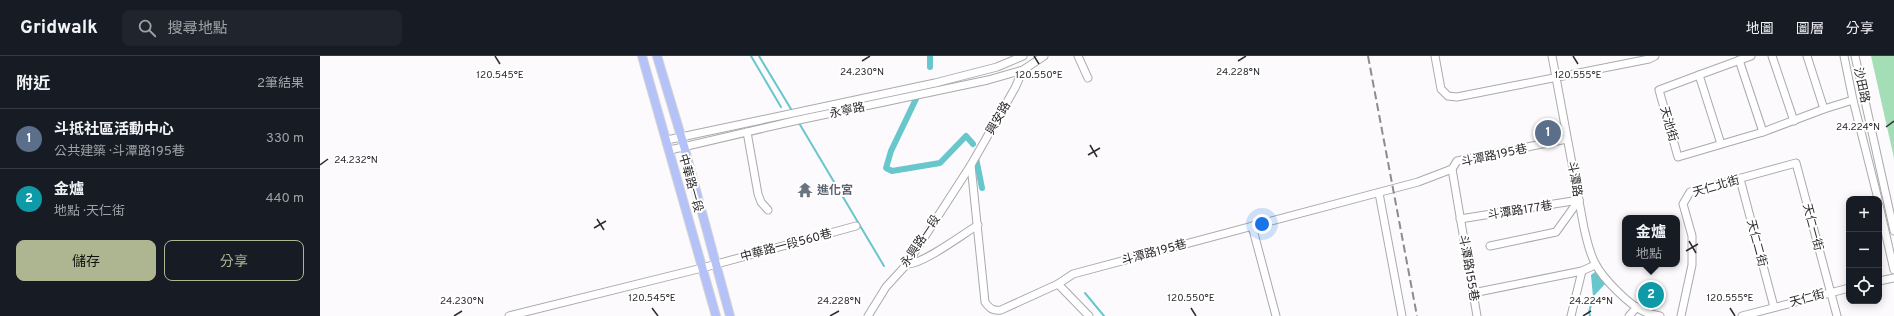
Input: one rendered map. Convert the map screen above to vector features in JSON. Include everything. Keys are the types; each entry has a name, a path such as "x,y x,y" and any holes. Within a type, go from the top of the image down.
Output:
{"main road":[{"name":"中華路一段","path":"642,56 716,316"},
{"name":"中華路一段","path":"657,56 684,146 730,316"}],"street":[{"path":"1021,57 1023,70 1044,56"},
{"path":"1078,56 1088,78"},
{"path":"1435,56 1441,88 1448,96 1457,97 1558,78 1649,59 1655,56"},
{"name":"斗潭路","path":"1552,56 1558,78 1589,249 1595,265"},
{"name":"天池街","path":"1751,56 1659,90 1678,157 1763,132 1824,109 1853,100"},
{"path":"1772,56 1794,121"},
{"path":"1807,56 1824,109"},
{"name":"沙田路","path":"1844,56 1853,100 1877,196"},
{"name":"沙田路","path":"1855,56 1894,231"},
{"name":"永寧路","path":"667,140 935,83 997,67 1021,57"},
{"path":"1739,60 1763,132"},
{"name":"永寧路","path":"670,150 945,90 1023,70"},
{"name":"興安路","path":"971,165 1015,88 1023,70"},
{"path":"1699,75 1721,144"},
{"path":"747,132 758,194 761,202 768,210"},
{"name":"斗潭路195巷","path":"978,225 985,302 991,310 1001,310 1058,284 1072,274 1418,182 1452,169 1457,161 1568,139"},
{"name":"天仁北街","path":"1681,316 1692,265 1692,236 1683,204 1686,197 1690,192 1796,163"},
{"name":"天仁一街","path":"1796,163 1837,316"},
{"path":"907,264 912,264 926,258 978,225 971,165"},
{"name":"永興路一段","path":"868,316 886,287 907,264 971,165"},
{"name":"斗潭路155巷","path":"1452,169 1477,316"},
{"name":"天仁二街","path":"1740,179 1774,307"},
{"path":"1379,193 1402,316"},
{"path":"1490,246 1556,232 1579,200"},
{"name":"斗潭路177巷","path":"1460,219 1579,200"},
{"path":"1882,218 1894,270"},
{"name":"中華路一段560巷","path":"508,316 702,268 856,226"},
{"path":"1252,226 1276,316"},
{"path":"1473,293 1582,272 1595,265 1614,287 1644,314 1660,316"},
{"path":"1571,316 1582,272"},
{"path":"1882,280 1894,278"},
{"path":"1058,284 1089,316"},
{"name":"天仁街","path":"1742,316 1846,289"},
{"path":"1629,316 1637,307"}],"green space":[{"path":"1871,56 1894,56 1894,158"}],"water":[{"path":"1595,272 1605,284 1593,297 1591,275"}],"waterway":[{"path":"751,56 781,107"},
{"path":"759,56 797,119"},
{"path":"930,56 930,67"},
{"path":"916,99 891,151 886,168 892,171 940,163 966,136 973,144"},
{"path":"799,123 884,266"},
{"path":"976,158 982,188"},
{"path":"1085,293 1104,316"},
{"path":"1590,316 1589,312 1593,297"}],"railway":[{"path":"1368,56 1417,316"}],"place":[{"name":"斗抵社區活動中心","path":"1548,133"},
{"name":"進化宮","path":"805,190"},
{"name":"金爐","path":"1651,295"}]}
